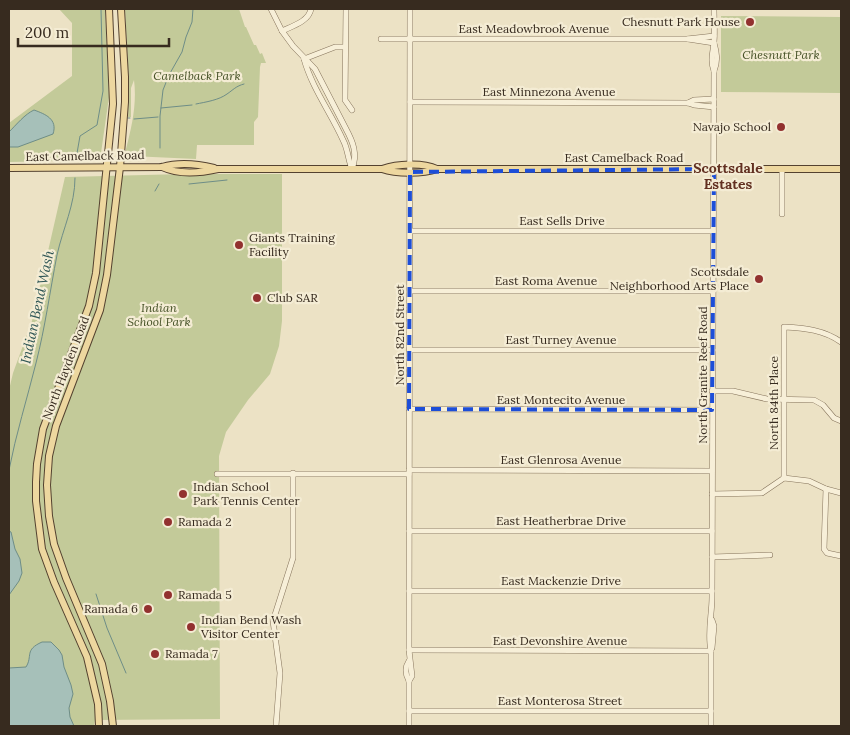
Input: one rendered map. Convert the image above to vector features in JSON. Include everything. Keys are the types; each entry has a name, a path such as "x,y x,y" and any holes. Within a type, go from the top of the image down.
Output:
{"main road":[{"name":"North Hayden Road","path":"99,726 98,704 89,664 42,549 36,501 36,464 43,429 93,293 113,93 110,9"},
{"name":"North Hayden Road","path":"113,726 102,664 63,572 54,544 50,525 47,485 49,456 56,426 102,302 107,275 120,167 125,88 121,9"},
{"name":"East Camelback Road","path":"9,168 162,167 172,172 205,172 218,169 382,169 391,172 410,169 430,172 436,169 841,169"}],"street":[{"path":"271,9 282,31 304,59 308,72 344,142 348,161 352,169"},
{"path":"282,31 306,19 311,9"},
{"path":"346,9 345,100 352,110"},
{"name":"North 82nd Street","path":"409,726 409,681 406,676 406,666 409,661 410,9"},
{"name":"North Granite Reef Road","path":"712,726 709,626 712,619 714,71 711,63 711,52 714,44 714,9"},
{"name":"East Meadowbrook Avenue","path":"381,39 688,39 714,36"},
{"name":"East Meadowbrook Avenue","path":"688,39 714,44"},
{"path":"304,59 335,47 345,47"},
{"name":"East Minnezona Avenue","path":"688,103 694,100 714,98"},
{"name":"East Minnezona Avenue","path":"410,102 688,103 714,107"},
{"path":"782,169 782,214"},
{"name":"East Sells Drive","path":"410,231 713,231"},
{"name":"East Roma Avenue","path":"410,291 713,290"},
{"name":"North 84th Place","path":"784,478 784,327 818,331 841,342"},
{"name":"East Turney Avenue","path":"410,350 712,350"},
{"path":"712,391 733,391 767,399 808,399 818,401 830,414 841,421"},
{"name":"East Montecito Avenue","path":"410,409 712,410"},
{"name":"East Glenrosa Avenue","path":"217,474 712,470"},
{"path":"276,726 280,673 274,621 292,558 293,473"},
{"path":"712,494 762,493 784,478 810,481 826,489 841,493"},
{"path":"826,489 823,547 825,551 841,556"},
{"name":"East Heatherbrae Drive","path":"409,531 712,531"},
{"path":"712,557 770,555"},
{"name":"East Mackenzie Drive","path":"409,591 712,592"},
{"name":"East Devonshire Avenue","path":"409,650 711,651"},
{"name":"East Monterosa Street","path":"409,711 712,711"}],"highlighted area":[{"path":"714,169 712,410 409,409 410,172"}],"green space":[{"path":"59,9 105,9 109,97 100,160 9,162 9,123 72,76 72,23"},
{"name":"Camelback Park","path":"125,9 239,9 254,45 256,45 260,54 262,53 266,63 261,63 260,67 258,117 254,122 254,145 197,145 196,159 131,156 126,152 135,97 134,80 131,88 131,117 128,117 129,84"},
{"name":"Chesnutt Park","path":"721,16 841,17 841,93 721,92"},
{"name":"Indian School Park","path":"282,174 282,321 279,346 270,374 248,400 226,432 219,456 220,719 95,720 94,726 9,726 9,390 13,373 32,321 65,177"}],"water":[{"path":"34,110 46,115 52,121 54,124 53,134 18,147 9,147 9,132"},
{"path":"9,531 20,559 22,573 9,595"},
{"path":"42,642 51,642 62,655 73,694 69,708 74,726 9,726 9,668 26,667 31,651"}],"waterway":[{"name":"Indian Bend Wash","path":"76,159 80,136 97,125 103,91 101,9"},
{"path":"160,148 160,116 163,90 182,52 192,22 193,9"},
{"path":"196,104 220,98 244,84"},
{"path":"161,108 192,105"},
{"path":"134,119 158,117"},
{"name":"Indian Bend Wash","path":"9,470 39,350 57,255 73,198 75,178"},
{"path":"189,184 227,180"},
{"path":"155,191 159,184"},
{"path":"96,594 107,628 126,673"}],"place":[{"name":"Chesnutt Park House","path":"750,22"},
{"name":"Navajo School","path":"781,127"},
{"name":"Giants Training Facility","path":"239,245"},
{"name":"Scottsdale Neighborhood Arts Place","path":"759,279"},
{"name":"Club SAR","path":"257,298"},
{"name":"Indian School Park Tennis Center","path":"183,494"},
{"name":"Ramada 2","path":"168,522"},
{"name":"Ramada 5","path":"168,595"},
{"name":"Ramada 6","path":"148,609"},
{"name":"Indian Bend Wash Visitor Center","path":"191,627"},
{"name":"Ramada 7","path":"155,654"}],"district":[{"name":"Scottsdale Estates","path":"728,176"}]}
